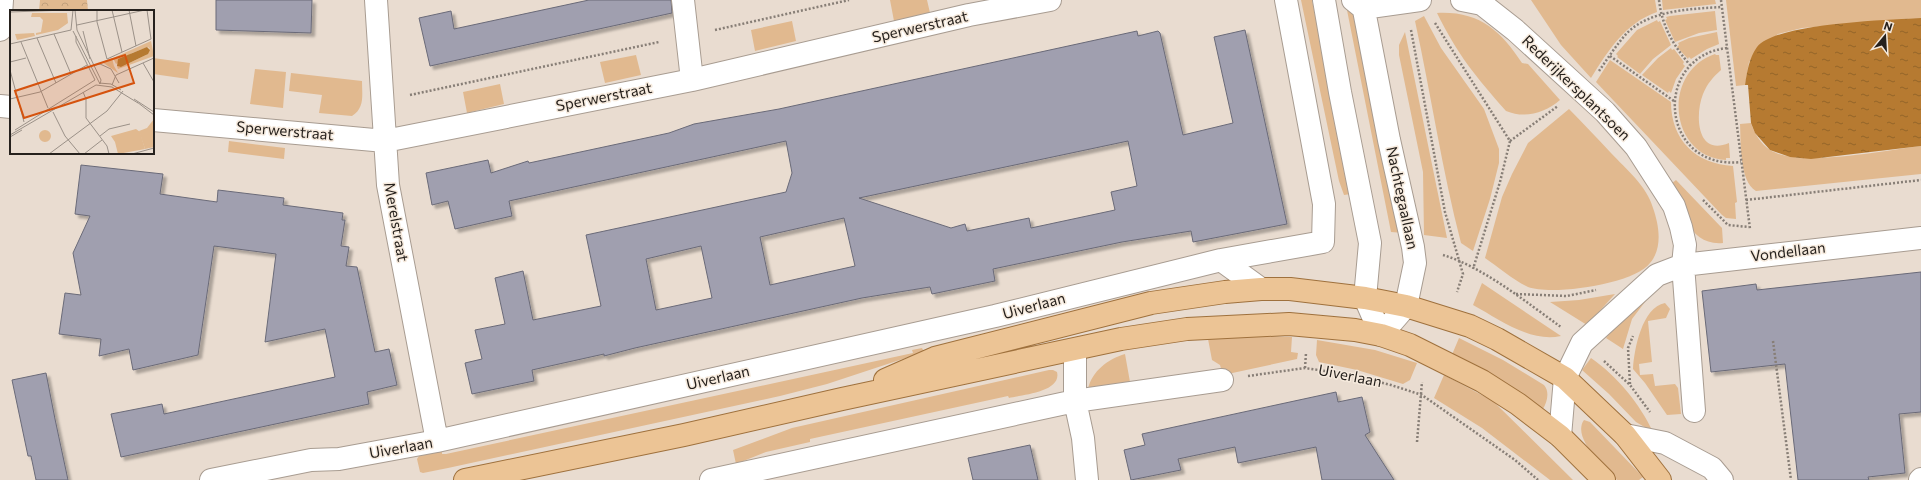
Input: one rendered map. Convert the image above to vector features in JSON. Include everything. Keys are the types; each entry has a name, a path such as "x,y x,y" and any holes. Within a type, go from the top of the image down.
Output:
{"main road":[{"name":"Uiverlaan","path":"842,398 935,358 1151,303 1225,292 1261,289 1290,290 1365,298 1406,306 1445,318 1497,339 1565,378 1625,435 1660,480"},
{"name":"Uiverlaan","path":"465,480 684,435 842,398 1075,350 1121,339 1188,329 1265,324 1310,325 1381,335 1410,345 1482,381 1518,404 1560,436 1604,480"}],"street":[{"path":"0,30 2,0"},
{"name":"Merelstraat","path":"376,0 388,185 437,441"},
{"path":"683,0 692,80"},
{"name":"Sperwerstraat","path":"154,120 385,140 692,80 968,8 1050,0"},
{"name":"Uiverlaan","path":"211,480 311,460 339,459 437,441 995,316 1221,260 1323,242 1324,204 1286,0"},
{"path":"1324,0 1340,92 1370,243 1365,298 1381,335"},
{"name":"Rederijkersplantsoen","path":"1462,0 1482,4 1514,30 1605,112 1636,147 1674,206 1685,244 1683,265 1694,411"},
{"path":"1359,3 1413,1"},
{"name":"Nachtegaallaan","path":"1359,3 1413,247 1415,263 1406,306 1381,335"},
{"path":"0,106 10,107"},
{"name":"Vondellaan","path":"1560,436 1565,378 1582,343 1657,275 1683,265 1921,238"},
{"path":"1221,260 1261,289"},
{"path":"1075,350 1075,401 1083,438 1087,480"},
{"path":"711,480 1075,401 1222,380"},
{"path":"1625,435 1665,443 1712,468 1722,480"}],"path":[{"path":"382,101 849,0"},
{"path":"1659,0 1661,15 1669,36 1690,65"},
{"path":"1721,0 1748,217"},
{"path":"1413,1 1445,212 1463,274 1445,318"},
{"path":"1473,269 1500,182 1510,141 1593,80 1628,33 1647,19 1661,15 1721,7"},
{"path":"1434,21 1437,28 1510,141"},
{"path":"1726,48 1714,49 1701,55 1690,65 1678,86 1674,101 1677,122 1683,137 1693,150 1706,158 1717,162 1741,162"},
{"path":"1610,56 1674,101"},
{"path":"1746,200 1921,180"},
{"path":"1515,294 1567,296 1604,289"},
{"path":"1773,341 1791,480"},
{"path":"1416,442 1422,395 1422,375 1430,356"},
{"name":"Uiverlaan","path":"1222,380 1305,368 1351,375 1391,385 1422,395 1515,460 1538,480"}],"green space":[{"path":"40,0 87,0 88,10 39,10"},
{"path":"890,0 927,0 930,13 894,21"},
{"path":"1301,0 1312,0 1351,194 1344,195 1339,181"},
{"path":"1345,0 1354,0 1404,233 1391,232"},
{"path":"1531,0 1655,0 1657,12 1636,23 1618,39 1591,78 1561,45"},
{"path":"1662,0 1715,0 1716,4 1663,10"},
{"path":"1726,0 1921,0 1921,18 1802,28 1778,34 1749,62 1745,85 1736,86"},
{"path":"1715,11 1717,30 1699,33 1675,42 1665,20 1667,19 1666,17 1670,16"},
{"path":"1437,13 1465,15 1477,19 1497,32 1514,51 1522,63 1528,64 1560,100 1548,108 1534,113 1520,114 1506,111 1468,65 1444,28"},
{"path":"1424,16 1441,48 1484,109 1499,149 1499,163 1490,199 1473,251 1461,243 1448,188 1415,21"},
{"path":"1657,20 1658,22 1660,21 1671,45 1653,59 1640,74 1617,57 1618,56 1616,54 1637,30"},
{"path":"792,21 796,41 755,51 751,30"},
{"path":"1405,32 1447,238 1424,235 1423,172 1399,55 1399,45"},
{"path":"1717,32 1719,44 1707,49 1691,59 1689,57 1688,59 1677,47 1679,45 1678,43 1689,38"},
{"path":"1671,48 1672,50 1674,49 1684,62 1683,64 1685,66 1676,79 1671,93 1669,91 1668,93 1642,75 1658,58"},
{"path":"1715,54 1719,55 1721,70 1710,81 1703,94 1700,102 1699,122 1704,139 1710,144 1718,146 1729,143 1730,158 1726,158 1726,160 1707,155 1693,145 1683,130 1679,113 1680,95 1686,78 1698,64"},
{"path":"636,55 641,75 605,83 600,62"},
{"path":"154,58 190,63 188,79 154,74"},
{"path":"1610,60 1671,102 1675,128 1688,148 1697,155 1708,160 1733,166 1737,202 1735,203 1736,219 1726,218 1722,215 1596,82"},
{"path":"255,69 286,72 283,108 250,104"},
{"path":"291,73 362,81 361,105 352,116 319,113 322,95 289,91"},
{"path":"500,84 504,104 467,113 463,92"},
{"path":"1569,109 1646,192 1657,222 1659,236 1657,250 1650,263 1641,270 1628,277 1611,282 1573,289 1555,290 1528,287 1512,278 1485,258 1502,197 1528,143"},
{"path":"1751,123 1756,134 1764,145 1770,150 1783,155 1801,158 1821,158 1865,154 1921,146 1921,174 1756,191 1750,186 1746,179 1741,150 1740,124"},
{"path":"229,141 285,148 284,159 228,152"},
{"path":"1676,180 1722,228 1723,243 1711,242 1702,239 1688,224 1671,184"},
{"path":"1482,283 1561,336 1549,337 1526,333 1504,323 1473,305"},
{"path":"1615,294 1587,325 1550,302 1579,300"},
{"path":"1648,298 1632,319 1623,349 1606,338 1620,320"},
{"path":"1665,303 1670,309 1666,318 1648,321 1652,362 1639,364 1640,375 1653,374 1655,386 1675,384 1678,388 1681,414 1667,415 1645,383 1633,369 1635,351 1645,321 1650,312 1657,306"},
{"path":"1257,336 1292,337 1291,352 1298,353 1297,359 1223,375 1220,365 1212,360 1208,339"},
{"path":"1459,338 1503,360 1544,385 1547,391 1547,397 1543,409 1540,409 1451,357"},
{"path":"1317,340 1375,350 1417,363 1410,380 1403,384 1357,370 1319,362 1316,355"},
{"path":"922,348 924,352 827,384 780,396 448,468 423,473 420,472 417,459 419,456 442,451 442,454 446,454 913,353 912,350"},
{"path":"1125,354 1130,382 1088,389 1097,371 1113,359"},
{"path":"1591,358 1610,373 1627,391 1635,401 1653,432 1636,422 1609,394 1582,370"},
{"path":"1049,370 1057,372 1057,379 1047,388 1031,394 1009,398 1008,396 810,439 810,442 766,452 736,464 733,450 792,428"},
{"path":"1444,375 1493,401 1573,480 1550,480 1482,428 1434,398"},
{"path":"1584,420 1590,422 1643,477 1639,480 1617,480 1598,461 1586,444 1582,435 1581,427"}],"water":[{"path":"1921,18 1921,146 1811,159 1790,157 1770,150 1755,133 1751,123 1748,85 1745,85 1749,65 1754,51 1768,39 1786,33 1834,24"}],"building":[{"path":"216,0 312,0 311,33 216,30"},
{"path":"589,0 671,0 672,13 430,66 419,18 451,11 454,29"},
{"path":"1245,30 1287,224 1193,242 1191,231 1122,242 993,269 995,281 932,294 930,287 862,298 604,356 604,354 532,370 534,381 472,394 465,363 482,359 475,330 505,324 495,278 523,271 533,320 601,306 586,235 786,192 792,173 786,141 509,201 512,216 455,229 448,201 432,205 426,173 488,160 491,173 528,161 529,163 669,133 694,124 779,109 1137,31 1138,36 1158,31 1160,33 1183,135 1233,123 1214,37","holes":["1128,141 1137,186 1111,192 1115,210 1031,228 1029,218 967,231 965,224 951,228 859,198","844,218 855,266 770,285 760,237","701,246 712,298 656,310 646,259"]},
{"path":"81,165 163,174 160,194 217,202 218,190 284,198 283,205 343,213 342,220 345,220 341,246 349,247 346,266 357,267 375,352 389,349 397,385 367,392 369,404 121,457 111,414 162,404 164,414 335,377 325,329 265,342 276,254 214,246 198,355 133,370 129,349 99,356 101,339 59,334 65,293 81,295 73,253 90,216 75,214"},
{"path":"1921,272 1921,412 1899,414 1905,473 1868,477 1869,480 1798,480 1785,364 1711,372 1702,291 1756,284 1757,290"},
{"path":"46,373 68,480 36,480 31,456 28,456 12,380"},
{"path":"1336,392 1338,402 1362,397 1370,432 1365,435 1394,480 1322,480 1316,447 1238,463 1235,447 1178,459 1181,470 1131,480 1124,450 1145,445 1142,434"},
{"path":"1030,445 1038,480 973,480 968,458"}]}
